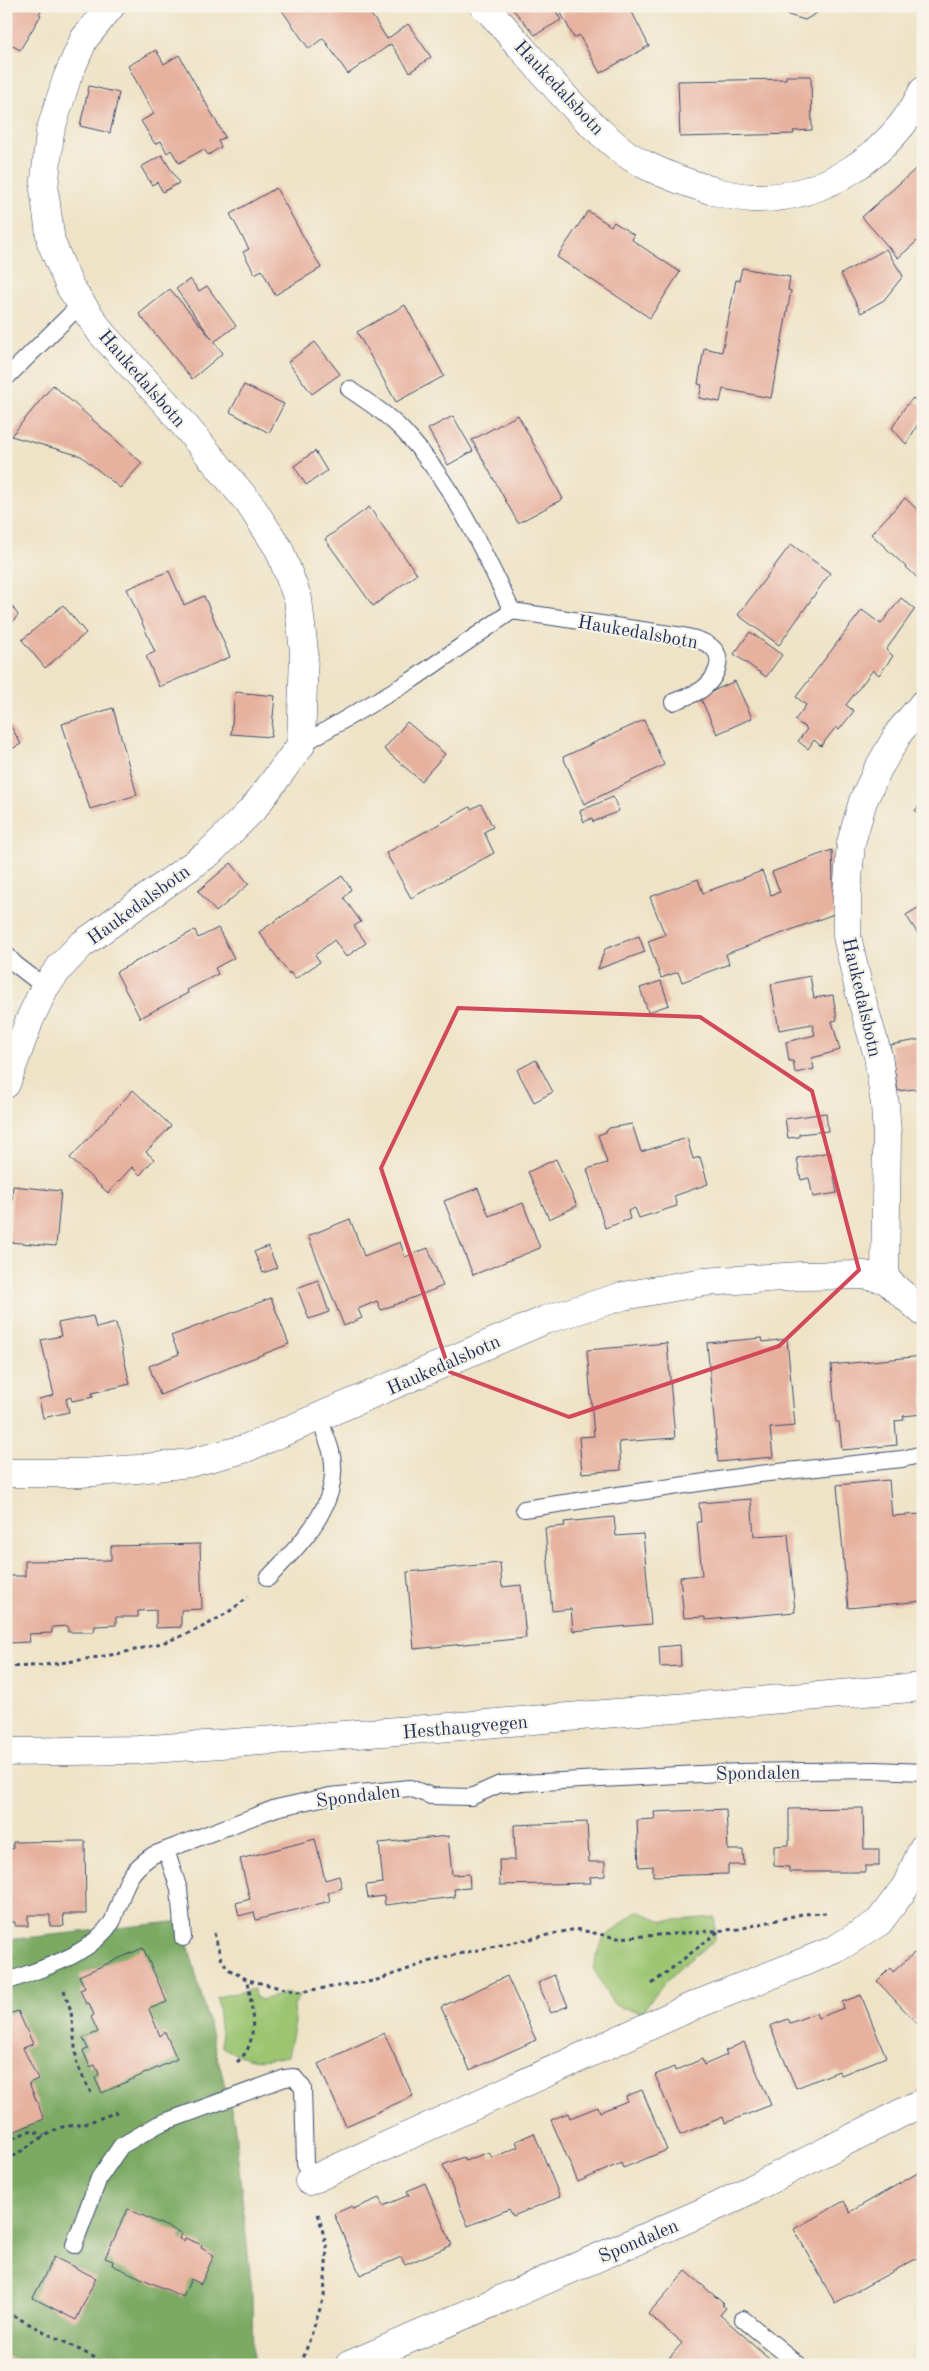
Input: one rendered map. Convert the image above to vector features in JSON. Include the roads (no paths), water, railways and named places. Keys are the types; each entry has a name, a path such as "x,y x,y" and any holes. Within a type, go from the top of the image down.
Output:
{"street":[{"name":"Haukedalsbotn","path":"6,1084 30,1019 45,987 81,945 209,853 254,808 301,744 304,652 298,599 279,549 249,503 166,403 102,334 70,287 51,242 44,189 50,132 67,78 84,39 111,6"},
{"name":"Haukedalsbotn","path":"484,6 581,115 621,150 663,174 703,188 753,198 791,195 835,181 874,155 900,126 923,91"},
{"name":"Haukedalsbotn","path":"6,1473 80,1473 190,1463 244,1449 545,1320 623,1296 703,1282 790,1276 864,1275 885,1278 887,1134 885,1105 878,1056 859,990 847,936 847,893 851,843 863,801 878,769 900,731 923,704"},
{"path":"885,1278 923,1312"},
{"name":"Hesthaugvegen","path":"6,1752 148,1749 448,1728 923,1687"},
{"path":"309,2181 693,2006 834,1950 879,1922 906,1886 923,1848"},
{"name":"Spondalen","path":"349,2365 724,2203 923,2102"}],"lane":[{"path":"6,378 81,304"},
{"path":"349,389 378,409 406,433 448,486 470,524 512,611"},
{"name":"Haukedalsbotn","path":"301,744 412,680 512,611 683,636 711,646 718,661 718,671 713,680 701,690 673,702"},
{"path":"6,954 15,964 45,987"},
{"path":"268,1578 321,1515 333,1479 331,1452 319,1418"},
{"path":"524,1510 759,1474 902,1459 923,1454"},
{"name":"Spondalen","path":"6,1982 82,1952 98,1938 113,1920 125,1886 136,1867 153,1855 276,1808 330,1796 410,1788 431,1796 471,1797 500,1784 730,1772 876,1770 923,1772"},
{"path":"166,1850 179,1889 183,1938"},
{"path":"74,2244 99,2178 121,2146 159,2124 285,2078 294,2077 303,2088 305,2163 309,2181"},
{"path":"743,2319 799,2365"}]}
